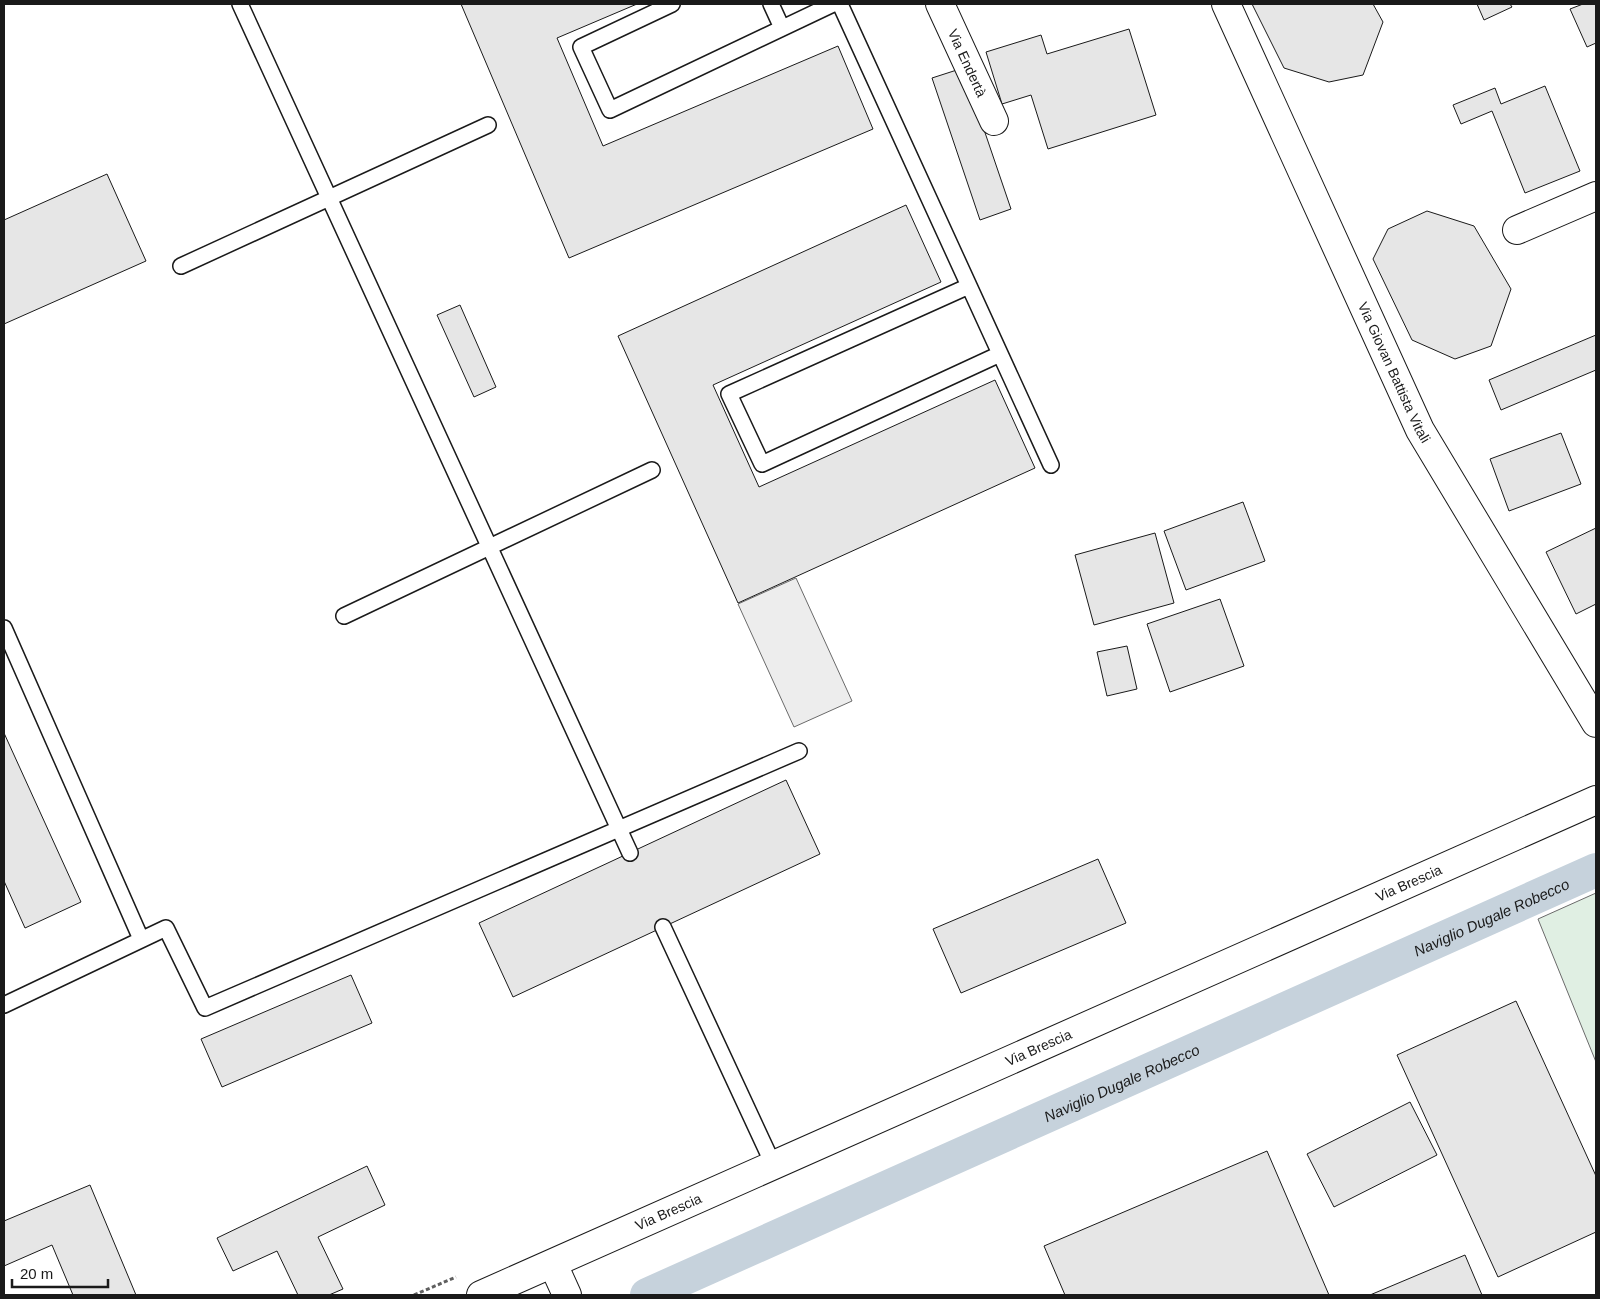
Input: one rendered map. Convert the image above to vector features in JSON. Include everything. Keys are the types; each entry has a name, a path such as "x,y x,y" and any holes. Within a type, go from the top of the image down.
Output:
{"main road":[{"name":"Via Endertà","path":"940,4 994,121"},
{"name":"Via Giovan Battista Vitali","path":"1226,4 1420,430 1596,723"},
{"path":"1517,230 1596,196"},
{"name":"Via Brescia","path":"481,1295 1596,800"},
{"path":"553,1264 567,1295"}],"lane":[{"path":"240,4 630,853"},
{"path":"672,4 581,47 610,110 833,4"},
{"path":"771,4 782,28"},
{"path":"840,4 1051,465"},
{"path":"181,266 329,200 488,125"},
{"path":"969,286 729,394 762,464 1000,354"},
{"path":"344,616 652,470"},
{"path":"4,628 141,939"},
{"path":"4,1005 166,928 205,1008 619,831 799,751"},
{"path":"663,927 773,1164"}],"green space":[{"path":"1596,893 1596,1062 1538,919"}],"shaded area":[{"path":"796,578 852,701 794,727 738,604"}],"building":[{"path":"461,4 637,4 557,38 603,146 838,46 873,129 569,258"},
{"path":"1252,4 1373,4 1383,22 1363,75 1329,82 1284,68"},
{"path":"1477,4 1510,4 1512,7 1484,20"},
{"path":"1583,4 1596,4 1596,43 1587,47 1570,9"},
{"path":"1129,29 1156,115 1048,149 1031,95 1002,104 986,52 1041,35 1047,54"},
{"path":"963,68 1011,209 980,220 932,78"},
{"path":"1545,86 1580,171 1525,193 1492,111 1461,124 1453,105 1495,88 1501,104"},
{"path":"107,174 146,261 4,324 4,220"},
{"path":"906,205 941,282 713,385 759,487 995,380 1035,468 738,603 618,336"},
{"path":"1427,211 1474,226 1511,289 1491,346 1455,359 1412,340 1373,259 1388,229"},
{"path":"460,305 496,387 474,397 437,315"},
{"path":"1596,335 1596,370 1501,410 1489,380"},
{"path":"1561,433 1581,484 1509,511 1490,459"},
{"path":"1243,502 1265,561 1186,590 1164,531"},
{"path":"1596,528 1596,604 1576,614 1546,552"},
{"path":"1155,533 1174,603 1094,625 1075,555"},
{"path":"1220,599 1244,666 1170,692 1147,624"},
{"path":"1127,646 1137,689 1107,696 1097,652"},
{"path":"4,733 81,902 25,928 4,881"},
{"path":"786,780 820,854 513,997 479,923"},
{"path":"1098,859 1126,923 961,993 933,929"},
{"path":"351,975 372,1023 222,1087 201,1039"},
{"path":"1516,1001 1596,1176 1596,1232 1498,1277 1397,1055"},
{"path":"1410,1102 1437,1155 1334,1207 1307,1154"},
{"path":"1267,1151 1329,1295 1065,1295 1044,1246"},
{"path":"367,1166 385,1205 318,1237 343,1289 329,1295 298,1295 277,1251 233,1271 217,1238"},
{"path":"90,1185 136,1295 73,1295 52,1245 4,1266 4,1221"},
{"path":"1465,1255 1482,1295 1370,1295"}],"waterway":[{"name":"Naviglio Dugale Robecco","path":"647,1295 1596,870"}]}
